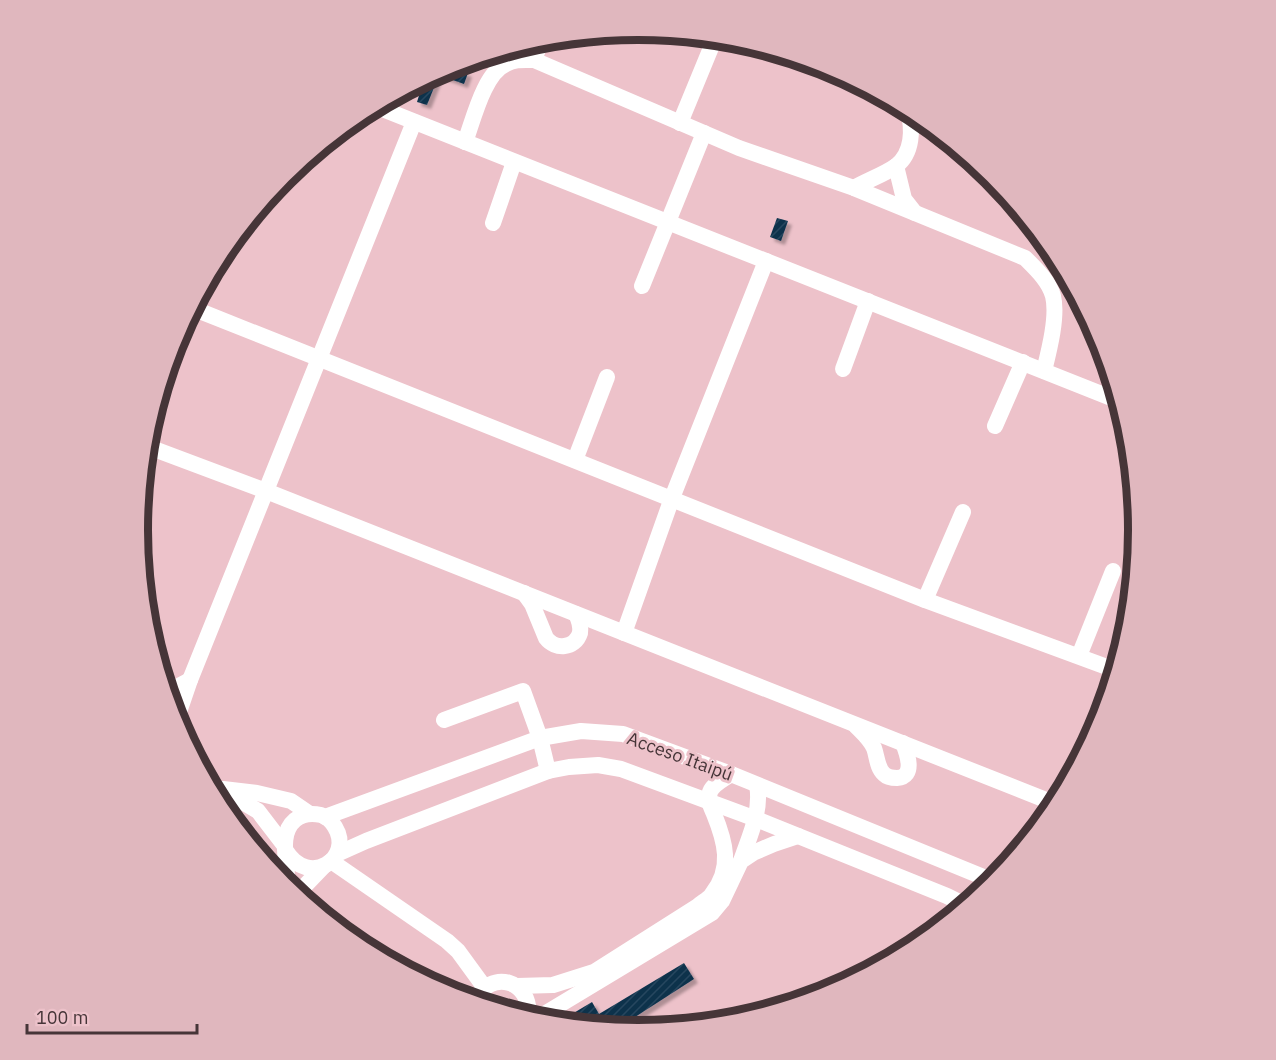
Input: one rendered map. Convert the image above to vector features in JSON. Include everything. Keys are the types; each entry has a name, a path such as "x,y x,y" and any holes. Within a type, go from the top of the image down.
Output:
{"street":[{"path":"680,123 711,46"},
{"path":"534,60 537,51"},
{"path":"465,142 492,74 504,64 518,59 534,60 739,148 854,188 1025,258 1043,277 1052,296 1054,311 1044,371"},
{"path":"386,110 1109,397"},
{"path":"181,705 414,122"},
{"path":"854,188 896,166 905,155 911,139 909,123"},
{"path":"642,286 704,133"},
{"path":"494,223 514,162"},
{"path":"896,166 904,200 915,213"},
{"path":"624,633 672,498 766,261"},
{"path":"843,369 868,301"},
{"path":"200,311 925,600 1108,667"},
{"path":"995,426 1023,362"},
{"path":"575,460 607,377"},
{"path":"156,450 266,491 1046,800"},
{"path":"925,600 963,512"},
{"path":"1079,656 1113,571"},
{"path":"524,593 532,604 546,638 555,646 571,645 580,634 580,623 576,614"},
{"path":"174,688 190,680"},
{"path":"444,720 523,691 540,738 548,771"},
{"path":"853,724 873,746 880,769 885,776 902,777 907,772 908,755 903,743"},
{"name":"Acceso Itaipú","path":"318,815 540,738 581,731 623,734 731,774 983,877"},
{"name":"Acceso Itaipú","path":"330,860 366,841 548,771 598,765 621,769 756,819 957,901"},
{"path":"518,986 553,985 594,972 712,895 721,878 725,858 724,844 709,802 709,794 713,787 731,774"},
{"path":"549,1011 712,913 722,901 741,861 756,819 759,793 757,785"},
{"path":"223,789 257,792 291,801 333,823 340,842 330,860 304,887"},
{"path":"226,794 258,812 292,860 304,868 314,869 330,860"},
{"path":"288,871 285,835 289,826 301,816 318,815"},
{"path":"741,861 753,853 798,836"},
{"path":"330,860 447,941 458,951 476,992"},
{"path":"479,993 493,983 510,982 524,992 529,1007"}],"building":[{"path":"468,73 464,84 449,79"},
{"path":"435,85 427,105 417,102 420,91"},
{"path":"777,218 788,221 781,241 770,237"},
{"path":"684,963 694,979 631,1020 572,1014 592,1002 599,1014"}]}
